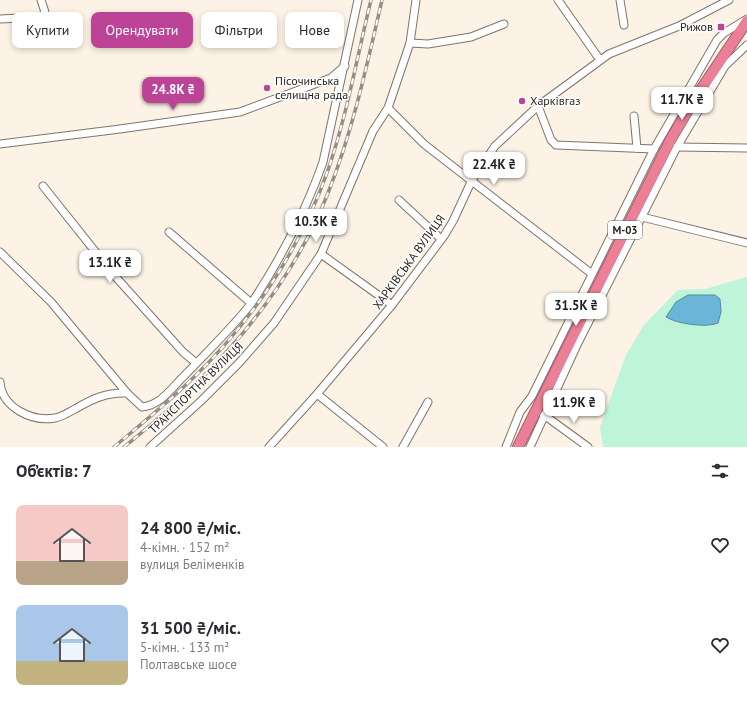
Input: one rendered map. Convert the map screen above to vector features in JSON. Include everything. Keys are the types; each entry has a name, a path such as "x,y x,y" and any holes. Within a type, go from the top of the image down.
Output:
{"highway":[{"name":"М-03","path":"518,447 670,141 694,100 747,20"}],"street":[{"path":"0,19 41,17 45,12 42,0"},
{"name":"ТРАНСПОРТНА ВУЛИЦЯ","path":"0,252 51,302 127,393 142,407 151,406 159,402 222,339 251,303 297,226 315,186 323,162 345,66 358,0"},
{"name":"ТРАНСПОРТНА ВУЛИЦЯ","path":"150,447 201,401 239,363 274,323 321,254 373,131 388,108 410,43 416,0"},
{"path":"558,0 600,60"},
{"path":"620,0 624,25"},
{"name":"ХАРКІВСЬКА ВУЛИЦЯ","path":"269,447 318,394 392,305 441,239 453,220 472,180 495,146 538,106 600,60 627,46 679,26 729,0"},
{"path":"506,447 520,412 532,396 654,149 717,40 724,33 747,20"},
{"path":"410,43 428,44 471,37 504,24"},
{"path":"530,447 544,415 677,147 725,66 747,45"},
{"path":"0,144 240,112 331,78 345,66"},
{"path":"538,106 551,140 556,145 654,149"},
{"path":"388,108 424,144 592,274"},
{"path":"634,116 637,148"},
{"path":"677,147 747,148"},
{"path":"43,186 114,275 183,352 196,364"},
{"path":"399,200 441,239"},
{"path":"642,216 747,243"},
{"path":"169,232 251,303"},
{"path":"321,254 392,305"},
{"path":"0,382 6,401 13,408 42,419 57,418 86,403 112,393 127,393"},
{"path":"318,394 365,434 383,447"},
{"path":"404,447 428,402"},
{"path":"544,415 582,441 588,447"}],"green space":[{"path":"747,277 747,447 603,447 600,427 626,355 644,325 678,290 705,289"}],"water":[{"path":"688,295 715,295 720,299 721,312 718,323 700,325 677,322 666,317 676,302"}],"railway":[{"path":"114,447 172,398 212,359 253,310 288,257 317,200 335,149 371,0"},
{"path":"124,447 156,421 216,364 268,301 291,267 311,231 337,169 359,97 382,0"}],"place":[{"name":"Рижов","path":"721,27"},
{"name":"Пісочинська селищна рада","path":"267,88"},
{"name":"Харківгаз","path":"522,101"}]}
